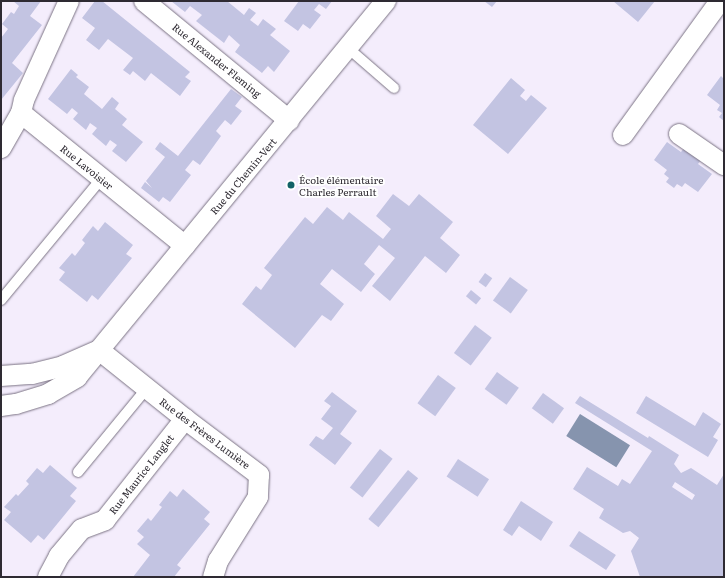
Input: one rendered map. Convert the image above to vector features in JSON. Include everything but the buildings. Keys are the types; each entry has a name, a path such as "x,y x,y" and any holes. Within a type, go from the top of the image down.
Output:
{"street":[{"path":"1,148 21,113 24,100 69,1"},
{"name":"Rue Alexander Fleming","path":"144,1 289,120"},
{"name":"Rue du Chemin-Vert","path":"1,406 16,404 48,394 77,377 386,1"},
{"path":"623,136 720,1"},
{"name":"Rue Lavoisier","path":"21,113 185,246"},
{"path":"680,134 724,165"},
{"name":"Rue du Chemin-Vert","path":"1,376 32,374 63,366 99,350"},
{"name":"Rue des Frères Lumière","path":"99,350 185,419 259,475 258,498 218,561 213,577"},
{"name":"Rue Maurice Langlet","path":"48,577 58,556 82,529 105,520 185,419"}],"lane":[{"path":"348,48 394,88"},
{"path":"1,300 101,179"},
{"path":"78,472 146,388"}],"water":[{"path":"580,414 630,445 616,467 566,436"}],"place":[{"name":"École élémentaire Charles Perrault","path":"291,185"}]}
